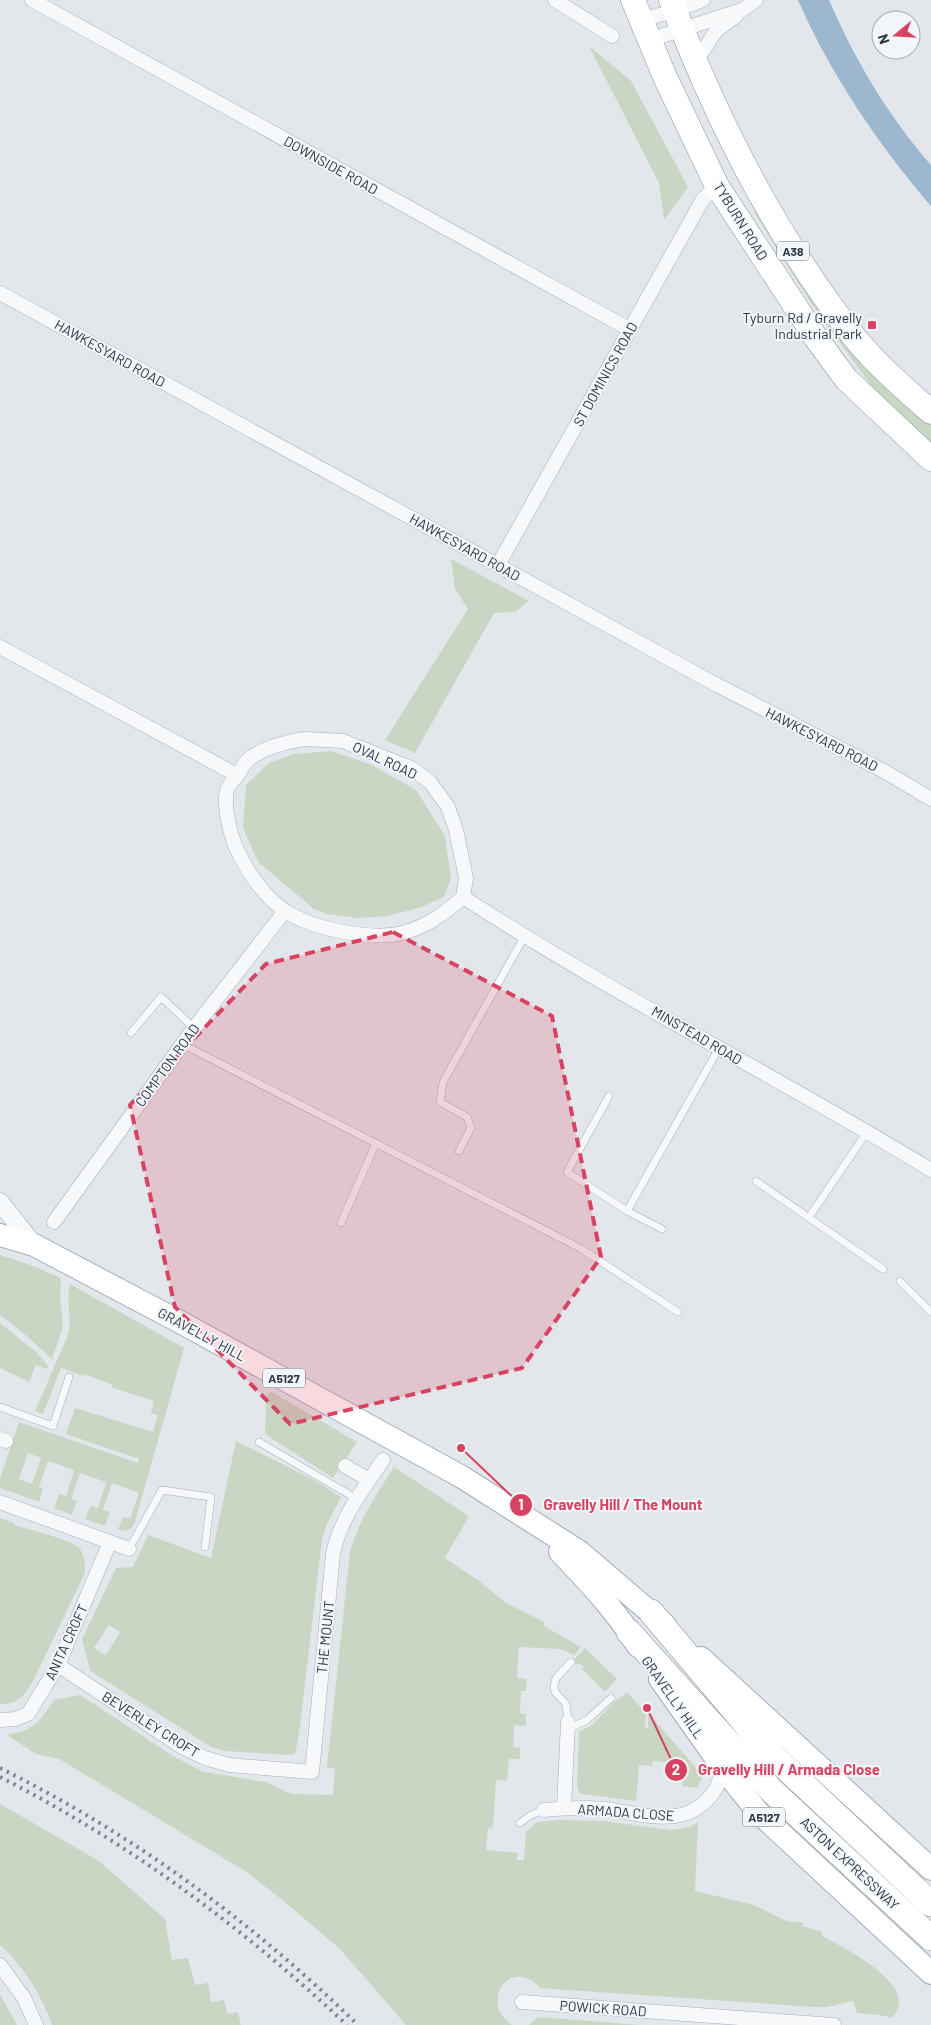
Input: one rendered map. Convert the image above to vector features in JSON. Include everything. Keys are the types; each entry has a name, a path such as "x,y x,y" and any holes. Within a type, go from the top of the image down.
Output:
{"highway":[{"name":"TYBURN ROAD","path":"676,13 694,63 743,164 794,252 856,339 908,392 931,412"},
{"name":"TYBURN ROAD","path":"640,20 717,186 816,338 846,379 931,460"},
{"name":"ASTON EXPRESSWAY","path":"651,1612 771,1754 931,1904"},
{"name":"ASTON EXPRESSWAY","path":"629,1632 771,1790 931,1938"}],"main road":[{"name":"GRAVELLY HILL","path":"0,1235 34,1245 182,1323 462,1477 580,1552 651,1612 931,1869"},
{"name":"GRAVELLY HILL","path":"529,1520 581,1574 629,1632 665,1687 723,1768 757,1811 931,1973"}],"street":[{"name":"DOWNSIDE ROAD","path":"32,0 629,329"},
{"path":"555,0 612,36"},
{"path":"640,20 676,13 703,0"},
{"path":"694,63 716,31 756,0"},
{"path":"640,20 676,13 742,10"},
{"name":"ST DOMINICS ROAD","path":"498,565 629,329 704,199 717,186"},
{"name":"HAWKESYARD ROAD","path":"0,293 717,685 884,771 931,798"},
{"path":"0,646 238,775"},
{"name":"OVAL ROAD","path":"305,739 343,740 411,768 430,782 448,807 456,830 466,878 463,897 444,915 427,924 404,933 372,936 342,932 285,911 259,886 245,866 232,840 228,817 227,789 238,775 248,760 254,756 284,742 305,739"},
{"name":"MINSTEAD ROAD","path":"463,897 524,937 867,1131 931,1170"},
{"name":"COMPTON ROAD","path":"54,1222 182,1044 285,911"},
{"path":"0,1202 34,1245"},
{"name":"THE MOUNT","path":"281,1770 312,1772 333,1554 337,1537 369,1480 383,1460"},
{"path":"346,1466 369,1480"},
{"path":"0,1502 129,1549"},
{"name":"ANITA CROFT","path":"0,1720 15,1719 28,1714 58,1665 110,1542"},
{"name":"BEVERLEY CROFT","path":"58,1665 182,1747 205,1758 229,1765 281,1770"},
{"name":"ARMADA CLOSE","path":"564,1808 568,1725"},
{"name":"ARMADA CLOSE","path":"544,1810 591,1808 663,1817 679,1816 691,1812 710,1796 717,1786 723,1768"},
{"path":"0,1966 24,1998 36,2025"},
{"name":"POWICK ROAD","path":"522,2002 834,2025"}],"lane":[{"path":"459,1151 471,1128 467,1116 440,1102 443,1082 524,937"},
{"path":"131,1033 161,997 194,1028"},
{"path":"182,1044 580,1248 678,1312"},
{"path":"627,1211 719,1047"},
{"path":"609,1096 567,1172 627,1211 662,1229"},
{"path":"808,1217 867,1131"},
{"path":"341,1223 376,1143"},
{"path":"756,1181 882,1269"},
{"path":"900,1281 931,1312"},
{"path":"0,1407 53,1426 70,1377"},
{"path":"259,1442 358,1499"},
{"path":"129,1549 162,1490 212,1497 205,1547"},
{"path":"571,1662 556,1678 554,1686 556,1692 566,1704 568,1725 587,1720 611,1698"},
{"path":"520,1823 531,1815 544,1810"}],"highlighted area":[{"path":"393,932 552,1016 601,1257 522,1368 290,1424 175,1307 130,1105 266,964"}],"green space":[{"path":"589,46 631,81 688,187 664,220 659,183"},
{"path":"757,206 931,421 931,448 875,391 809,300 754,212"},
{"path":"451,559 529,601 515,612 494,613 415,753 385,740 468,609 455,589"},
{"path":"331,751 372,765 416,790 445,836 451,879 444,897 419,908 387,916 357,918 327,914 314,909 258,862 243,828 246,785 269,763 294,754"},
{"path":"0,1255 61,1278 60,1297 63,1327 52,1359 0,1315"},
{"path":"70,1284 184,1348 135,1522 131,1529 124,1531 118,1530 123,1517 130,1519 139,1493 112,1483 103,1510 110,1512 105,1526 85,1519 90,1506 98,1508 106,1482 80,1473 71,1499 77,1501 72,1515 54,1508 59,1494 66,1496 74,1470 48,1461 39,1487 43,1489 39,1502 0,1488 0,1478 19,1422 138,1463 139,1459 66,1434 75,1408 153,1432 158,1415 151,1413 154,1401 113,1388 111,1384 84,1374 83,1376 61,1368 43,1414 35,1411 68,1335","holes":["28,1453 41,1458 32,1484 19,1479"]},
{"path":"0,1323 36,1352 48,1366 47,1369 36,1365 29,1382 0,1368"},
{"path":"270,1391 357,1442 333,1478 265,1434 266,1398"},
{"path":"236,1441 314,1480 341,1497 327,1524 322,1539 300,1727 294,1754 225,1751 211,1747 90,1670 82,1639 116,1568 133,1567 148,1535 211,1558","holes":["109,1625 120,1632 106,1655 94,1648"]},
{"path":"394,1467 469,1516 445,1558 479,1581 506,1603 544,1622 544,1626 581,1647 574,1655 561,1649 519,1647 517,1678 527,1679 526,1691 521,1691 520,1713 526,1714 526,1726 514,1725 513,1747 520,1748 520,1759 509,1759 507,1781 496,1780 493,1825 492,1829 488,1828 486,1850 518,1853 517,1860 524,1860 526,1832 537,1822 560,1820 603,1821 670,1830 690,1827 698,1822 695,1891 754,1905 786,1921 803,1923 803,1926 822,1932 822,1936 862,1959 890,1982 898,1994 899,2006 891,2018 857,2013 853,2001 827,2007 814,2007 540,1988 529,1979 519,1977 509,1979 502,1985 498,1994 498,2005 502,2015 512,2025 406,2025 340,1949 245,1871 59,1759 36,1754 7,1735 24,1730 35,1724 54,1700 80,1695 173,1756 204,1772 266,1782 291,1794 333,1795 335,1769 327,1767 350,1552 363,1518"},
{"path":"0,1518 14,1523 14,1525 73,1544 80,1550 85,1562 85,1573 33,1681 24,1695 12,1703 6,1704 0,1704"},
{"path":"585,1648 617,1679 605,1692 582,1669 584,1667 579,1663 577,1665 573,1661"},
{"path":"627,1692 646,1713 645,1728 648,1728 648,1713 699,1771 702,1778 697,1788 682,1786 683,1771 675,1770 675,1763 653,1761 652,1766 639,1765 636,1801 582,1794 579,1792 577,1783 579,1732 592,1725 617,1699"},
{"path":"0,1804 99,1861 165,1919 172,1960 188,1958 195,1985 208,1983 211,2002 224,2000 227,2014 238,2012 241,2025 52,2025 43,2003 31,1982 17,1962 0,1945"},
{"path":"0,1994 17,2025 0,2025"},
{"path":"538,2017 641,2025 529,2025"}],"water":[{"path":"798,0 829,0 861,66 901,127 931,165 931,206 893,159 857,108 825,54"}],"railway":[{"path":"0,1768 97,1822 144,1851 189,1883 276,1951 358,2025"},
{"path":"0,1777 93,1829 182,1889 266,1954 347,2025"}],"place":[{"name":"Tyburn Rd / Gravelly Industrial Park","path":"872,325"},
{"name":"Gravelly Hill / The Mount","path":"461,1448"},
{"name":"Gravelly Hill / Armada Close","path":"647,1708"}]}
